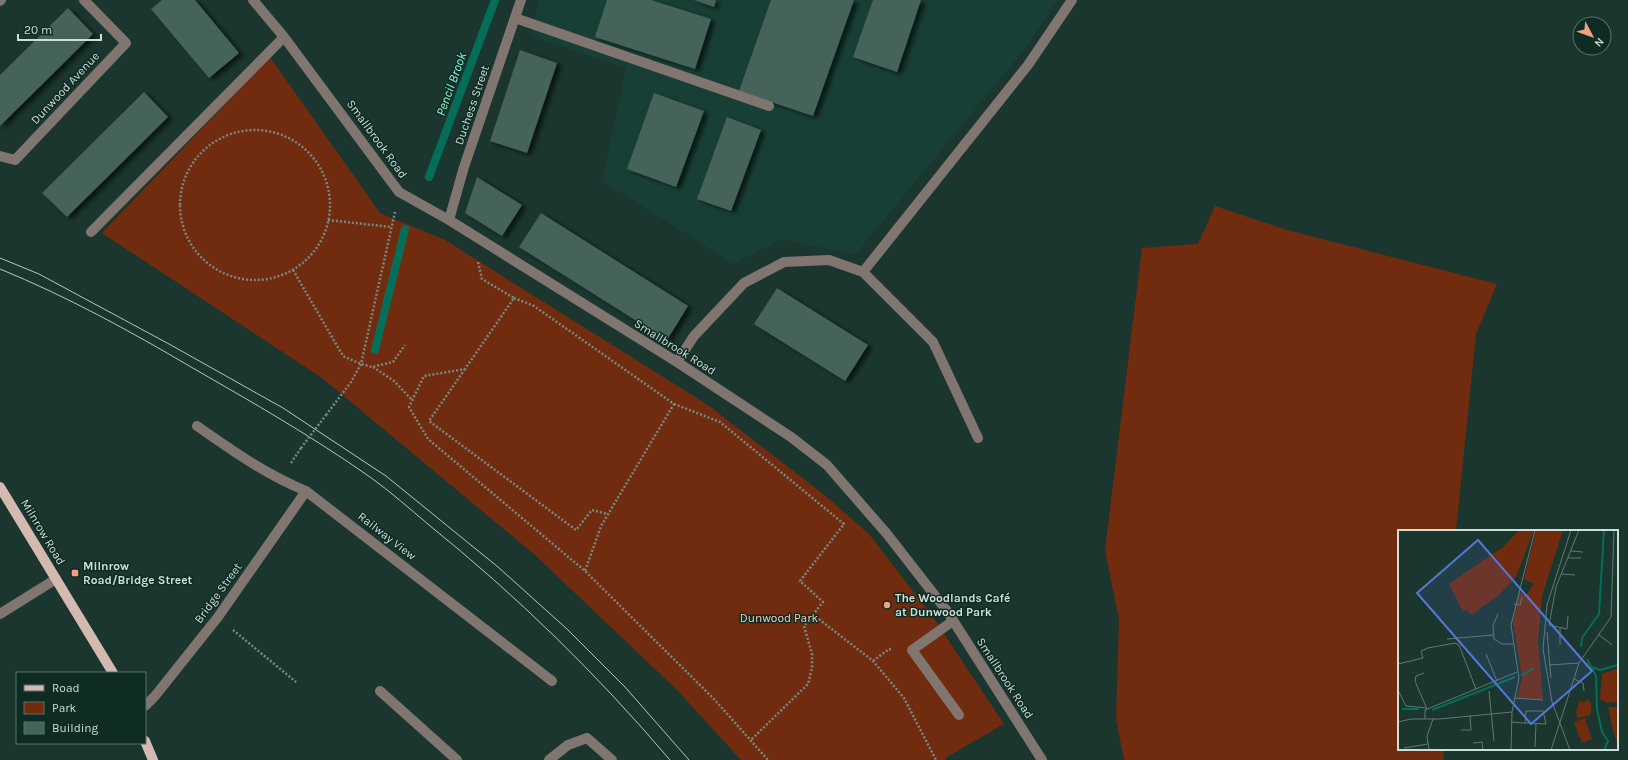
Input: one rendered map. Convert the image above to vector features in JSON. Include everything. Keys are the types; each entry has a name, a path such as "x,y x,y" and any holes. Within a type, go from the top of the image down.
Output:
{"main road":[{"name":"Milnrow Road","path":"0,487 112,672"},
{"path":"146,743 153,760"}],"street":[{"name":"Dunwood Avenue","path":"0,156 15,160 126,43 84,0"},
{"name":"Smallbrook Road","path":"253,0 284,37 399,192 449,220 677,362 791,437 827,465 887,534 953,621 1042,760"},
{"name":"Duchess Street","path":"449,220 464,168 521,0"},
{"path":"863,272 1028,65 1072,0"},
{"path":"515,18 769,106"},
{"path":"91,232 284,37"},
{"path":"677,362 694,336 744,283 784,262 829,260 863,272 933,342 978,438"},
{"name":"Railway View","path":"197,426 279,480 306,491 552,681"},
{"name":"Bridge Street","path":"146,705 155,696 218,617 306,491"},
{"path":"0,614 56,579"},
{"path":"953,621 912,650 959,715"},
{"path":"380,691 457,760"},
{"path":"549,760 568,745 587,738 612,760"}],"path":[{"path":"245,130 271,131 295,140 314,157 327,180 331,206 328,220 326,231 313,253 293,270 270,278 247,280 224,273 204,259 189,241 181,218 181,194 188,172 201,152 221,138 245,130"},
{"path":"301,448 351,382 361,364 399,192"},
{"path":"328,220 391,227"},
{"path":"471,234 482,279 514,298 534,306 674,404 720,422 844,524 800,581 823,602 804,626 812,654 812,668 808,684 750,740"},
{"path":"293,270 343,356 372,367 394,381 412,400"},
{"path":"514,298 429,421 576,530 592,510 608,514"},
{"path":"372,367 393,362 405,346"},
{"path":"465,369 424,376 408,407 428,439 585,571 714,699 768,760"},
{"path":"585,571 601,526 674,404"},
{"path":"218,617 296,682"},
{"path":"811,617 820,620 873,661 904,698 936,760"}],"shaded area":[{"path":"540,0 1058,0 1023,51 855,255 783,239 734,264 602,181 626,68 529,35"}],"green space":[{"name":"Dunwood Park","path":"270,57 380,213 445,240 708,405 827,497 869,534 933,617 1004,724 945,758 946,760 741,760 677,690 535,555 322,378 102,233"},
{"path":"1215,206 1287,230 1497,284 1476,334 1456,530 1398,530 1398,750 1444,750 1443,760 1124,760 1116,718 1119,620 1105,550 1142,248 1198,244"}],"building":[{"path":"162,0 195,0 239,53 209,78 151,9"},
{"path":"607,0 651,0 711,19 695,69 595,37"},
{"path":"694,0 716,0 714,7"},
{"path":"771,0 854,0 813,116 739,91"},
{"path":"873,0 921,0 897,72 853,57"},
{"path":"68,8 93,34 0,126 0,75"},
{"path":"520,50 557,63 527,153 490,141"},
{"path":"144,92 168,117 67,217 42,193"},
{"path":"654,93 704,111 676,187 627,169"},
{"path":"727,117 761,130 731,211 697,199"},
{"path":"477,177 522,205 502,236 465,213"},
{"path":"541,213 688,306 667,340 519,247"},
{"path":"777,288 868,345 845,381 754,324"}],"waterway":[{"name":"Pencil Brook","path":"429,177 495,0"},
{"name":"Pencil Brook","path":"375,350 405,229"}],"tram line":[{"path":"0,258 39,274 169,344 283,408 386,476 498,567 567,629 625,687 689,760"},
{"path":"0,269 73,302 145,340 282,420 370,477 462,552 525,608 614,697 670,760"}],"place":[{"name":"Milnrow Road/Bridge Street","path":"75,573"},
{"name":"The Woodlands Café at Dunwood Park","path":"887,605"}]}
